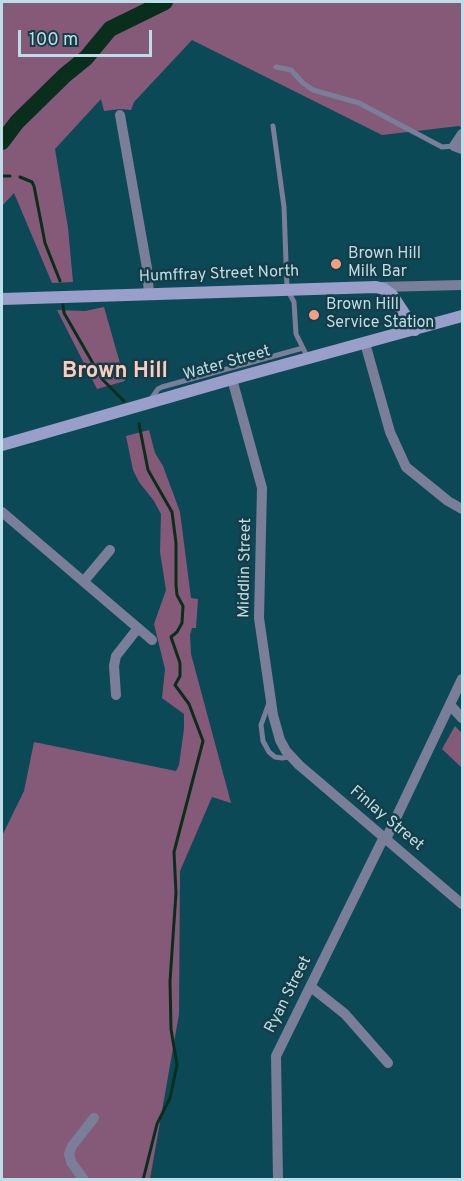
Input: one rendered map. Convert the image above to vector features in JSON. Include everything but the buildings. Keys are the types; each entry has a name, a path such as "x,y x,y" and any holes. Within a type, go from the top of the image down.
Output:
{"main road":[{"name":"Humffray Street North","path":"2,300 376,287"},
{"path":"376,287 392,295 415,330"},
{"name":"Water Street","path":"2,445 232,379 306,353 365,343 462,316"}],"street":[{"path":"120,115 145,256 149,294"},
{"path":"458,148 462,134"},
{"path":"376,287 462,285"},
{"path":"365,343 390,432 406,467 448,501 462,509"},
{"name":"Middlin Street","path":"232,379 262,488 259,618 270,701 278,736 291,757"},
{"path":"2,512 152,640"},
{"path":"84,581 110,550"},
{"path":"116,695 114,670 116,656 138,628"},
{"name":"Ryan Street","path":"278,1179 276,1056 462,679"},
{"path":"450,705 462,718"},
{"name":"Finlay Street","path":"291,757 462,904"},
{"path":"311,987 345,1014 387,1063"},
{"path":"84,1179 71,1162 69,1154 72,1146 94,1118"}],"lane":[{"path":"276,67 291,70 313,90 359,104 442,147 458,148"},
{"path":"147,403 162,387 306,353 296,334 294,302 287,289 284,207 273,126"},
{"path":"270,701 261,725 263,741 275,757 291,757"}],"shaded area":[{"path":"2,2 462,2 462,128 459,126 382,135 192,40 134,102 131,110 104,111 101,99 55,149 68,228 73,282 52,283 14,193 2,206"},
{"path":"104,307 125,381 97,389 57,310 85,311"},
{"path":"149,430 155,453 163,466 180,512 191,598 198,599 196,628 192,628 190,635 191,654 231,803 212,797 180,871 179,1014 150,1179 2,1179 2,836 24,791 34,742 176,771 179,765 184,714 162,698 165,669 154,624 166,590 160,552 161,514 133,470 126,436"},
{"path":"455,726 462,733 462,768 442,749"}],"waterway":[{"path":"2,142 17,122 65,75 86,58 110,29 165,2"},
{"path":"2,176 10,176"},
{"path":"20,177 32,182 34,186 45,243 60,281"},
{"path":"63,305 64,313 102,379 124,401"},
{"path":"139,424 148,470 172,512 176,543 177,595 183,606 182,623 171,637 180,663 180,676 175,685 189,704 203,741 174,852 176,893 170,981 171,1029 177,1065 170,1098 157,1124 143,1180"}],"place":[{"name":"Brown Hill Milk Bar","path":"336,264"},
{"name":"Brown Hill Service Station","path":"314,315"}],"district":[{"name":"Brown Hill","path":"115,373"}]}
